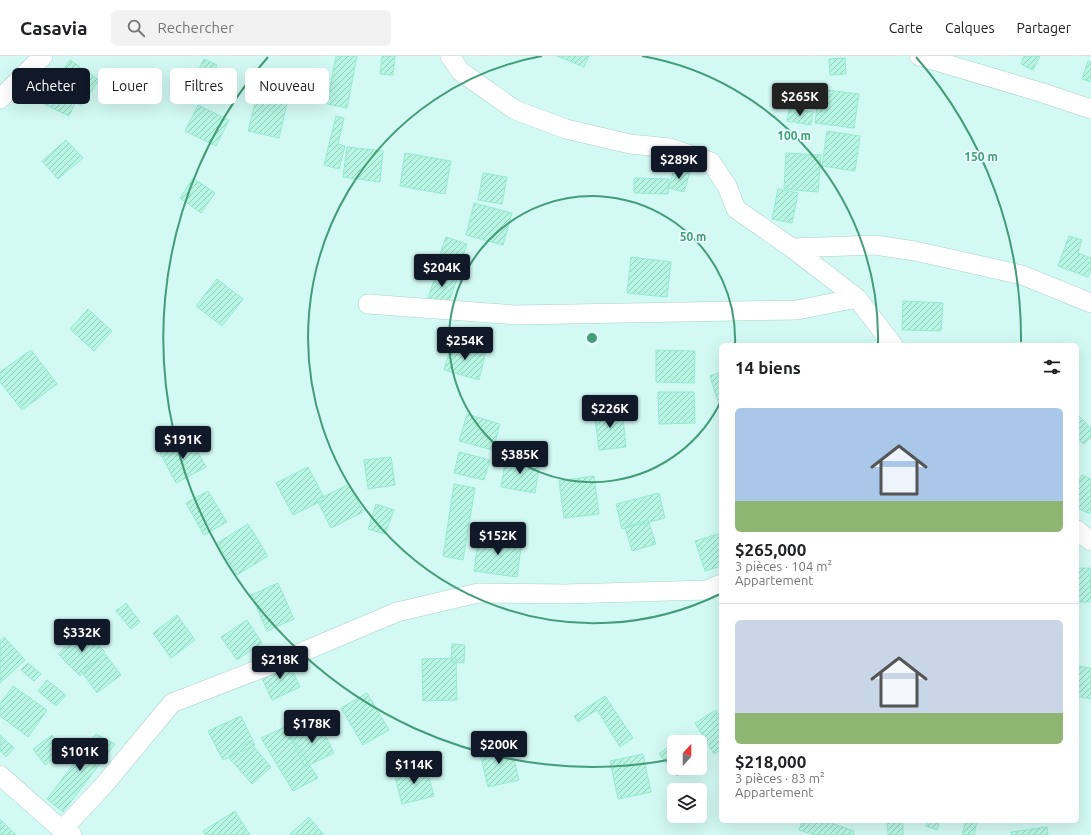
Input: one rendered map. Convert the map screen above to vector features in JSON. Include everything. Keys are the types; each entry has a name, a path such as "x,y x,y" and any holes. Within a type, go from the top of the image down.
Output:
{"street":[{"path":"0,99 43,56"},
{"path":"450,56 460,71 515,110 566,129 630,144 670,148 711,162 727,186 736,209 792,248 858,298 892,343"},
{"path":"920,56 1091,109"},
{"path":"792,248 875,245 915,252 1022,275 1091,303"},
{"path":"368,304 516,315 797,310 858,298"},
{"path":"1079,531 1091,540"},
{"path":"0,775 67,832 172,703 288,658 397,612 478,592 564,594 707,590 719,585"}],"shaded area":[{"path":"0,56 1091,56 1091,835 0,835"}],"building":[{"path":"336,56 357,56 347,108 327,104 329,104 329,93"},
{"path":"382,56 395,56 393,75 380,74"},
{"path":"557,56 589,56 584,67"},
{"path":"1024,56 1040,56 1033,70 1021,64"},
{"path":"845,58 846,74 830,75 829,59"},
{"path":"204,59 217,65 216,68 200,68"},
{"path":"70,60 82,68 64,68"},
{"path":"1088,61 1091,62 1091,82 1082,79"},
{"path":"90,74 98,79 90,93"},
{"path":"819,89 859,94 854,128 815,123"},
{"path":"44,104 75,104 69,116"},
{"path":"255,104 287,104 279,138 248,131"},
{"path":"198,105 229,120 216,146 185,131"},
{"path":"789,109 813,112 811,125 787,121"},
{"path":"336,116 344,118 338,144 345,146 339,169 324,165"},
{"path":"827,131 860,136 855,171 822,166"},
{"path":"66,140 83,158 58,179 42,161"},
{"path":"347,147 383,151 380,182 343,177"},
{"path":"405,153 451,161 445,194 400,186"},
{"path":"786,153 821,155 818,192 784,189"},
{"path":"674,168 690,172 684,192 669,188"},
{"path":"483,173 507,177 502,204 478,200"},
{"path":"193,178 215,193 201,213 180,198"},
{"path":"634,178 669,179 668,194 634,193"},
{"path":"778,189 798,193 792,223 772,219"},
{"path":"474,203 512,213 503,245 466,235"},
{"path":"1069,236 1082,240 1078,253 1091,258 1091,269 1088,277 1058,266"},
{"path":"446,237 467,244 457,272 436,265"},
{"path":"631,257 671,262 667,297 627,293"},
{"path":"437,272 457,279 448,305 428,298"},
{"path":"217,279 243,299 222,326 196,306"},
{"path":"903,301 943,303 941,331 902,330"},
{"path":"88,309 112,331 94,351 70,329"},
{"path":"452,342 486,351 479,380 444,370"},
{"path":"31,350 57,384 22,410 0,382 0,372"},
{"path":"656,350 695,351 694,383 656,382"},
{"path":"719,373 719,405 710,376"},
{"path":"658,392 694,392 695,423 659,424"},
{"path":"622,407 626,447 599,450 594,411"},
{"path":"467,414 500,424 493,450 459,441"},
{"path":"1079,416 1091,428 1091,437 1084,444 1079,440"},
{"path":"190,438 206,467 176,483 160,453"},
{"path":"459,452 490,460 484,480 454,473"},
{"path":"391,457 395,485 368,489 364,460"},
{"path":"506,457 540,463 535,493 501,487"},
{"path":"308,467 325,499 293,515 276,483"},
{"path":"1082,475 1091,479 1091,514 1079,509 1079,481"},
{"path":"594,476 599,514 564,518 559,481"},
{"path":"349,484 363,512 331,528 317,500"},
{"path":"454,484 475,488 463,560 443,556"},
{"path":"208,491 227,522 204,535 186,503"},
{"path":"659,493 665,518 622,529 616,504"},
{"path":"376,504 394,510 385,534 368,529"},
{"path":"648,520 656,544 632,551 625,527"},
{"path":"248,524 268,556 237,575 217,543"},
{"path":"719,534 719,567 705,571 695,541"},
{"path":"479,535 522,541 517,577 474,571"},
{"path":"1079,568 1090,568 1091,602 1079,602"},
{"path":"278,583 294,619 267,631 251,595"},
{"path":"126,603 140,622 131,629 116,611"},
{"path":"177,615 195,640 171,658 153,633"},
{"path":"247,620 262,643 237,660 221,637"},
{"path":"84,629 105,652 80,676 58,654"},
{"path":"4,637 25,660 0,683 0,641"},
{"path":"452,644 465,645 464,663 451,662"},
{"path":"105,654 121,675 97,693 81,671"},
{"path":"456,658 457,700 423,701 422,659"},
{"path":"288,661 300,687 272,700 260,674"},
{"path":"28,663 41,674 34,681 21,670"},
{"path":"1079,666 1091,668 1091,699 1079,696"},
{"path":"47,680 66,695 56,706 38,691"},
{"path":"13,686 47,710 28,737 0,716 0,704"},
{"path":"367,693 389,730 363,745 341,708"},
{"path":"605,696 633,738 620,747 597,710 578,722 574,716"},
{"path":"716,710 719,715 719,751 714,754 707,743 707,735 702,735 695,723"},
{"path":"241,716 255,745 223,760 208,731"},
{"path":"318,721 334,753 305,767 289,735"},
{"path":"285,727 318,778 293,791 261,738"},
{"path":"96,734 115,744 63,812 47,799"},
{"path":"0,735 14,748 6,757 0,751"},
{"path":"52,735 64,751 45,765 33,749"},
{"path":"249,741 271,767 252,784 229,758"},
{"path":"510,743 519,780 488,787 479,750"},
{"path":"667,747 667,764 659,754"},
{"path":"643,754 651,792 618,799 610,761"},
{"path":"426,766 434,796 402,804 394,773"},
{"path":"235,811 250,835 205,835 203,831"},
{"path":"309,817 324,835 290,834"},
{"path":"0,819 16,835 0,835"},
{"path":"801,823 832,823 854,831 853,835 815,835 799,830"},
{"path":"887,823 903,823 903,835 888,835"},
{"path":"927,823 939,823 937,830 926,826"},
{"path":"965,823 977,823 974,835 962,835"},
{"path":"1047,827 1048,835 1011,835 1011,832"}]}
